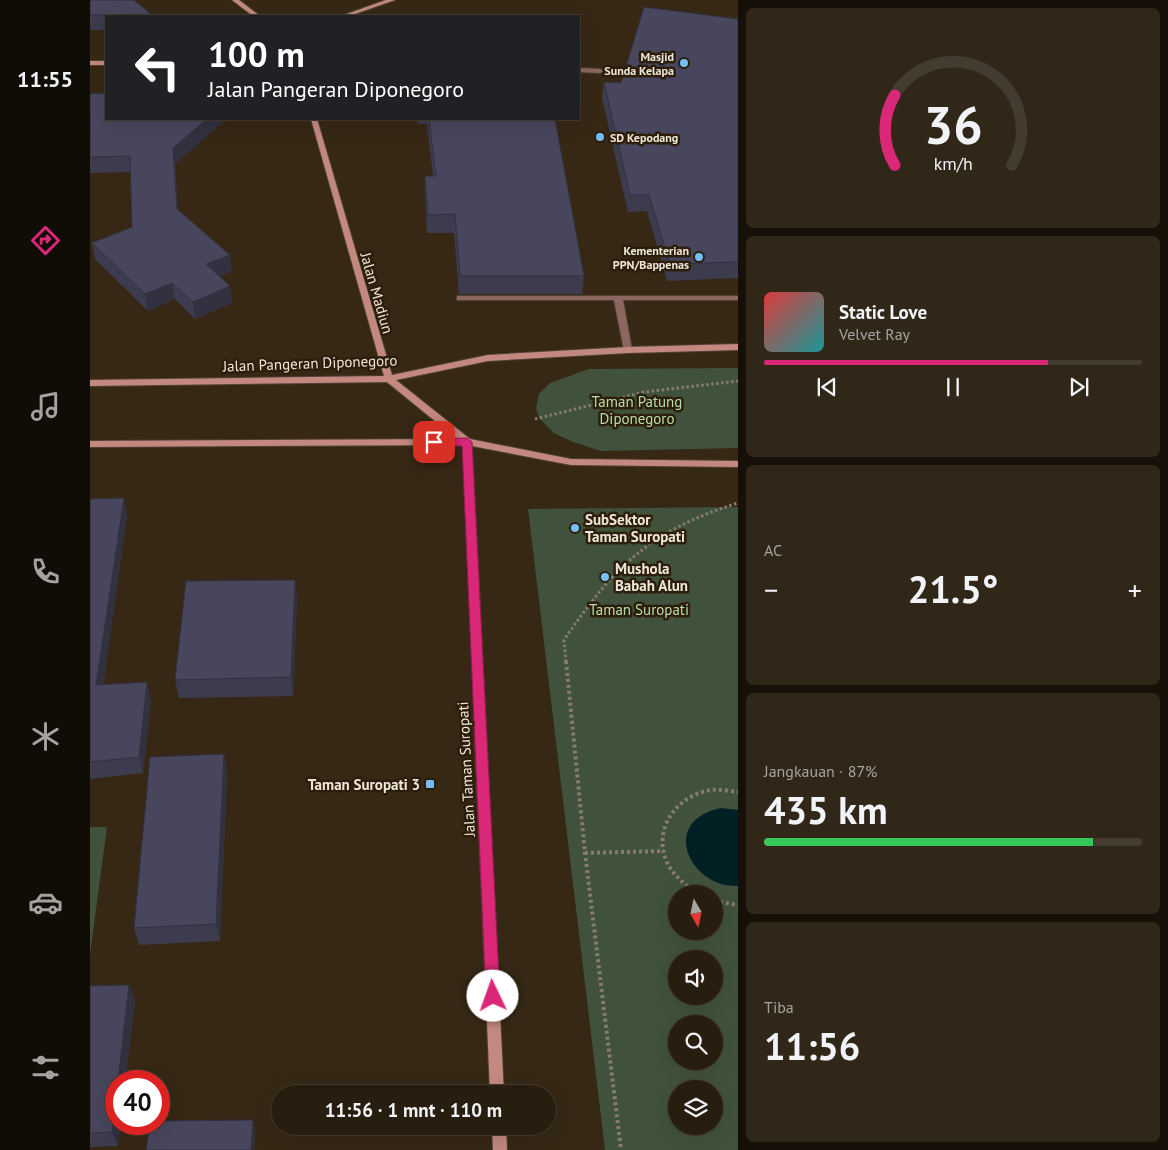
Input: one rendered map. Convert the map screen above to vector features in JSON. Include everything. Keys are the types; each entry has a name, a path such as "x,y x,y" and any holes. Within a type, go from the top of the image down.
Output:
{"street":[{"path":"235,0 256,15"},
{"path":"347,15 392,0"},
{"path":"90,63 105,62"},
{"name":"Jalan Madiun","path":"314,120 389,379"},
{"name":"Jalan Pangeran Diponegoro","path":"90,383 389,379 488,358 628,350 738,347"},
{"path":"389,379 467,442"},
{"path":"90,444 467,442 571,462 738,464"},
{"name":"Jalan Taman Suropati","path":"467,442 497,1085"},
{"path":"499,1135 500,1150"}],"lane":[{"path":"580,70 600,71"},
{"path":"460,298 738,298"},
{"path":"618,298 628,350"}],"path":[{"path":"534,419 644,392 738,381"},
{"path":"621,1150 585,853 564,640 613,574 650,543 688,522 738,503"},
{"path":"685,885 675,874 663,851 662,839 667,817 682,801 704,791 730,790 738,792"},
{"path":"585,853 663,851"},
{"path":"723,903 738,906"}],"green space":[{"name":"Taman Patung Diponegoro","path":"738,368 738,448 601,451 573,442 554,433 539,418 536,408 539,394 550,383 589,369"},
{"name":"Taman Suropati","path":"738,507 738,1150 605,1150 528,509"},
{"path":"90,827 107,827 90,954"}],"water":[{"path":"721,808 738,810 738,886 721,884 706,876 695,866 688,853 686,839 690,826 702,815"}],"building":[{"path":"90,0 134,0 151,14 90,15"},
{"path":"644,7 738,19 738,262 670,264 649,195 630,195 604,82 621,83"},
{"path":"105,93 105,120 206,120 173,148 177,209 230,255 206,264 230,286 193,302 172,283 145,294 92,243 132,227 130,156 90,157 90,94"},
{"path":"429,120 555,120 584,276 460,276 455,214 428,215 425,176 436,176"},
{"path":"124,498 96,685 147,682 139,757 90,762 90,499"},
{"path":"295,580 291,677 175,680 186,581"},
{"path":"224,754 216,924 134,928 150,757"},
{"path":"129,985 119,1070 105,1070 105,1132 90,1133 90,986"},
{"path":"253,1120 251,1150 146,1150 148,1135 170,1135 170,1121"}],"place":[{"name":"Masjid Sunda Kelapa","path":"684,63"},
{"name":"SD Kepodang","path":"600,137"},
{"name":"Kementerian PPN/Bappenas","path":"699,257"},
{"name":"SubSektor Taman Suropati","path":"575,528"},
{"name":"Mushola Babah Alun","path":"605,577"},
{"name":"Taman Suropati 3","path":"430,784"}],"route":[{"path":"434,442 467,442 493,996"}]}
